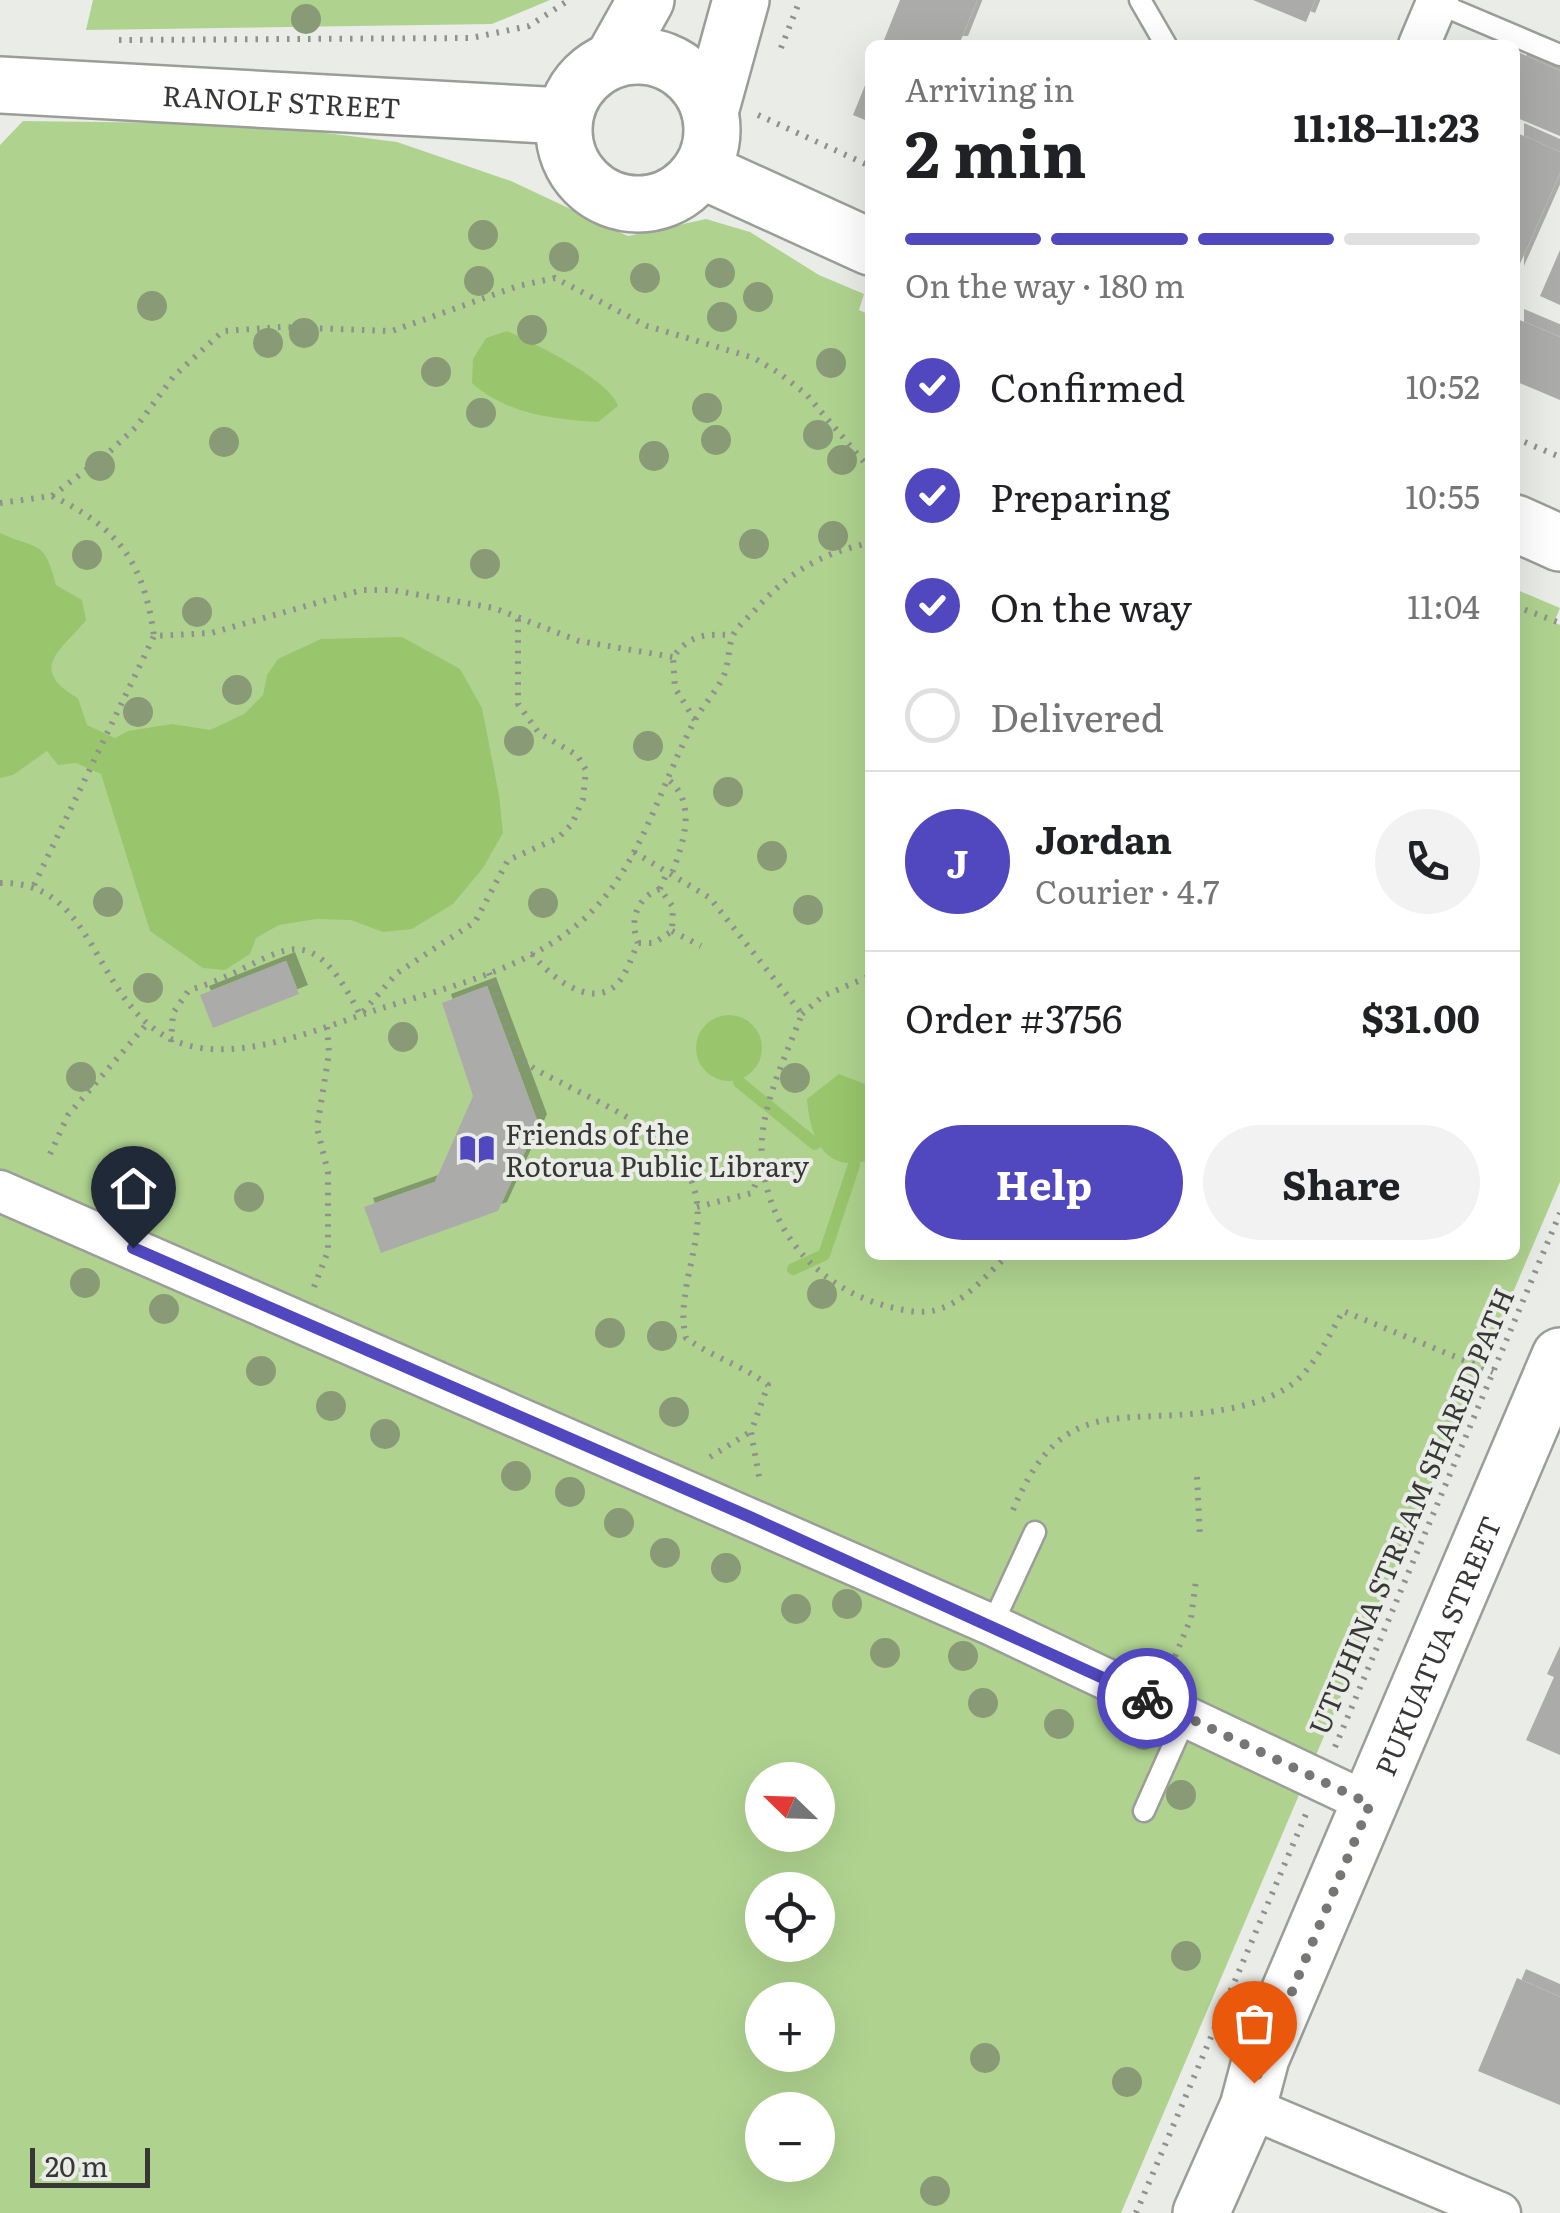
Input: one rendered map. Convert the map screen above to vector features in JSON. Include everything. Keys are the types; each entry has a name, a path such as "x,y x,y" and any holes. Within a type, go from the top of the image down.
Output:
{"main road":[{"path":"612,59 646,0"},
{"path":"734,107 701,90 687,73 664,60 638,55 612,59 590,72 573,92 564,116 564,142 572,166 588,187 610,200 636,205 662,202 684,189 701,170 734,107 742,0"},
{"name":"RANOLF STREET","path":"0,85 564,116"},
{"path":"701,170 865,245"},
{"name":"PUKUATUA STREET","path":"1201,2213 1248,2107 1261,2058 1560,1356"}],"street":[{"path":"1421,40 1437,1"},
{"path":"0,1192 992,1625 1370,1804"},
{"path":"1248,2107 1500,2213"}],"lane":[{"path":"1140,0 1163,40"},
{"path":"1437,1 1560,54"},
{"path":"992,1625 1035,1532"},
{"path":"1144,1811 1186,1717"}],"path":[{"path":"106,40 471,38 529,26 569,0"},
{"path":"780,51 800,0"},
{"path":"734,107 865,164"},
{"path":"0,503 52,496 136,427 174,376 223,331 280,326 392,331 518,286 556,278 646,326 754,358 806,394 865,463"},
{"path":"1520,440 1560,456"},
{"path":"34,886 154,636 148,596 133,558 80,510 52,496"},
{"path":"0,882 34,886 88,936 122,997 146,1025 171,1042 244,1048 327,1026 489,972 532,954 595,908 634,852 695,720 724,676 732,635 782,579 814,560 865,545"},
{"path":"154,636 211,633 362,590 430,596 518,618 578,641 673,656"},
{"path":"1520,608 1560,624"},
{"path":"360,1015 398,973 475,922 508,860 558,838 572,824 583,798 586,770 577,755 539,732 518,704 518,618"},
{"path":"695,720 675,688 673,656 685,640 707,634 732,635"},
{"path":"532,954 554,979 602,993 619,982 638,942 633,926 637,910 648,894 660,889 670,872 686,824 681,794 669,780"},
{"path":"634,852 710,898 802,1014"},
{"path":"660,889 672,907 672,931"},
{"path":"638,942 654,943 672,931"},
{"path":"672,931 700,946"},
{"path":"171,1042 174,1013 189,990 232,978 255,960 278,951 309,952 330,963 360,1015"},
{"path":"489,972 519,1056 544,1074 617,1112 671,1149 691,1180 697,1207 681,1320 686,1338 708,1353 738,1364 768,1385 751,1432 762,1488"},
{"path":"865,978 823,996 802,1014 763,1130 762,1168 772,1203 817,1274 848,1292 916,1313 942,1308 1002,1260"},
{"path":"50,1154 68,1115 146,1025"},
{"path":"300,1320 328,1251 328,1172 317,1128 329,1053 327,1026"},
{"path":"145,1195 162,1160"},
{"path":"697,1207 752,1193 762,1168"},
{"name":"UTUHINA STREAM SHARED PATH","path":"1136,2213 1560,1213"},
{"path":"1011,1514 1039,1459 1070,1428 1102,1418 1192,1416 1255,1403 1294,1382 1313,1363 1342,1312 1493,1372"},
{"path":"700,1463 751,1432"},
{"path":"1197,1477 1200,1538"},
{"path":"1172,1666 1191,1618 1196,1580"}],"shaded area":[{"path":"93,0 550,0 492,24 86,30"},
{"path":"23,121 255,124 397,142 511,181 628,236 706,219 750,232 819,275 864,294 859,310 865,313 865,1260 1520,1260 1520,591 1560,608 1554,622 1560,625 1560,1182 1121,2213 0,2213 0,145"},
{"path":"507,331 586,374 618,406 598,422 581,421 531,413 485,393 472,383 473,359 486,338"},
{"path":"0,533 38,548 48,560 56,585 82,600 86,620 54,658 54,677 78,698 87,725 115,738 128,731 172,724 210,730 244,714 263,695 267,675 278,659 321,639 402,637 460,669 482,708 499,795 503,833 483,868 453,904 412,929 383,932 351,920 316,919 279,925 256,938 250,954 225,970 203,968 150,931 101,774 76,763 58,765 47,751 13,775 0,778"},
{"path":"729,1015 752,1025 762,1048 752,1071 729,1081 706,1071 696,1048 706,1025"},
{"path":"839,1074 865,1084 865,1161 841,1162 822,1149 812,1127 807,1099"}],"building":[{"path":"900,0 977,0 961,40 884,40"},
{"path":"1253,0 1315,0 1306,22"},
{"path":"1520,53 1560,71 1560,136 1520,119"},
{"path":"865,85 865,120 853,115"},
{"path":"1520,134 1560,152 1560,173 1520,264"},
{"path":"1560,250 1560,305 1540,296"},
{"path":"1520,320 1560,337 1560,400 1520,383"},
{"path":"286,961 299,994 213,1028 200,995"},
{"path":"487,986 538,1123 498,1211 381,1253 364,1207 435,1182 473,1096 442,1003"},
{"path":"1560,1646 1560,1755 1526,1740 1554,1677 1547,1674"},
{"path":"1517,1978 1560,1997 1560,2105 1478,2071"}],"waterway":[{"path":"739,1082 815,1144"},
{"path":"793,1269 824,1255 854,1165"}],"way so far":[{"path":"1147,1698 1370,1804 1261,2058 1254,2083"}],"place":[{"name":"Friends of the Rotorua Public Library","path":"477,1149"}],"route":[{"path":"133,1248 750,1517 1147,1698"}]}
